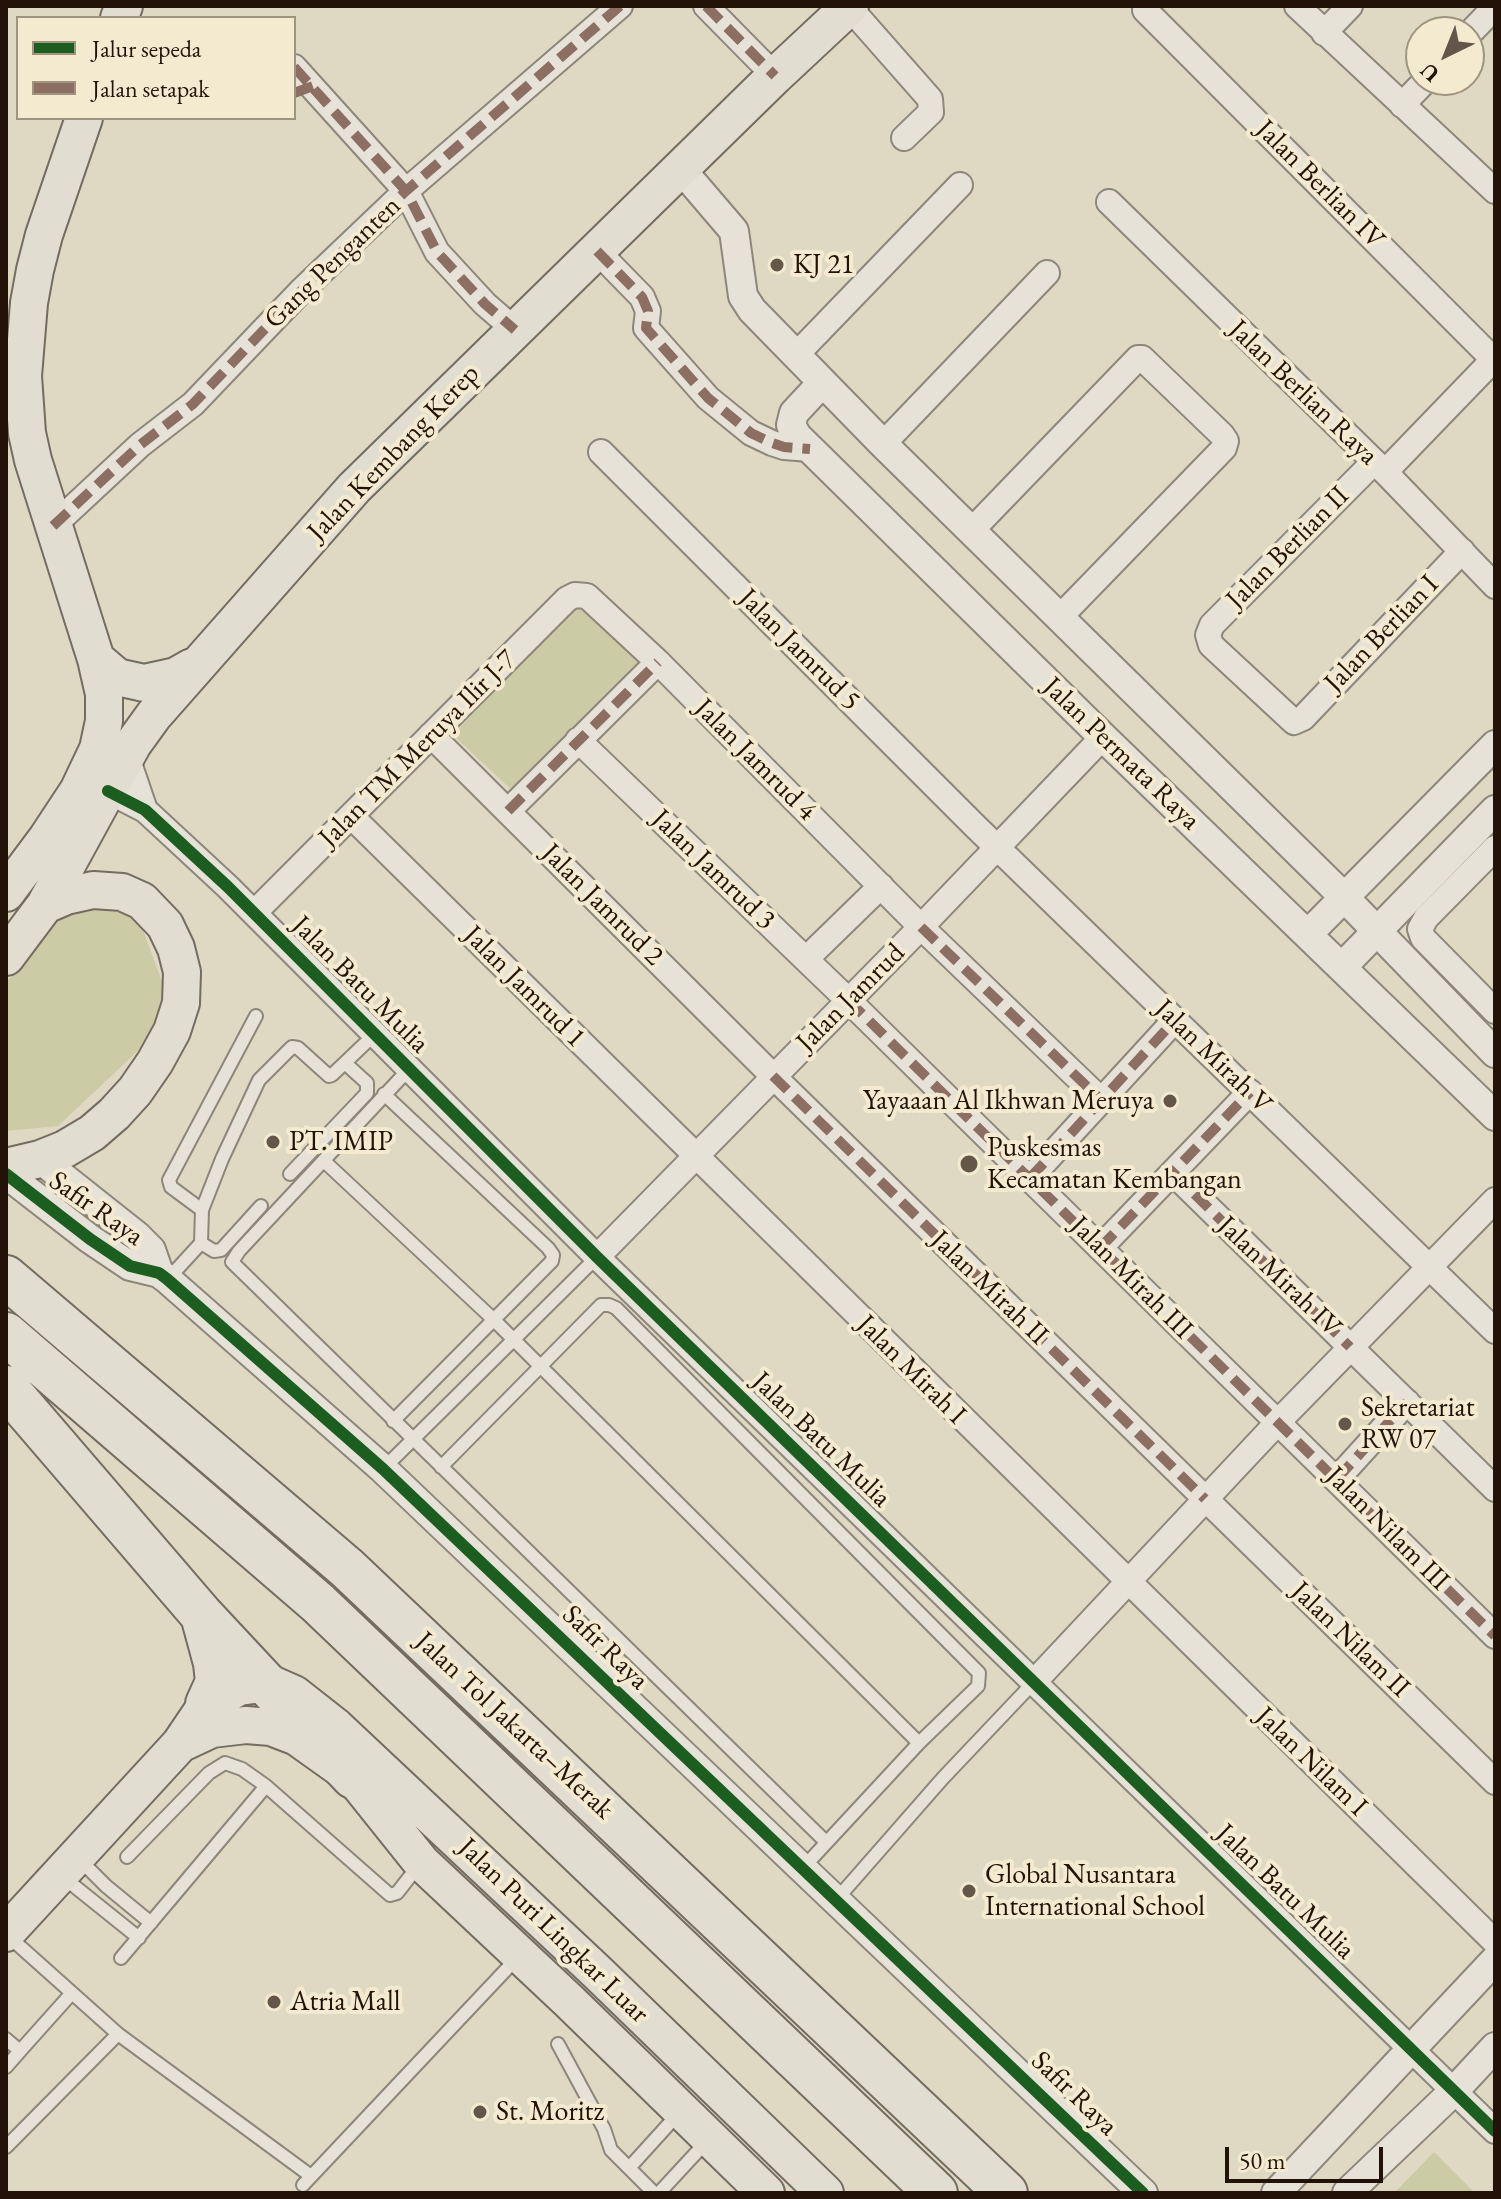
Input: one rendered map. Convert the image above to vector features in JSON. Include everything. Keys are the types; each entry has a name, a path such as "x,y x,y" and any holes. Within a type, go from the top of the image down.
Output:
{"highway":[{"name":"Jalan Tol Jakarta–Merak","path":"6,1277 347,1568 1006,2193"},
{"name":"Jalan Tol Jakarta–Merak","path":"6,1334 318,1603 936,2193"},
{"path":"6,1387 201,1614 269,1683 353,1777"},
{"path":"201,1614 215,1663 217,1682 207,1704"}],"main road":[{"name":"Jalan Kembang Kerep","path":"6,957 45,905 127,757 154,715 354,488 850,6"},
{"path":"6,893 78,791 98,749 105,709 96,659 53,526 19,449 25,408 24,349 29,303 44,235 83,120"},
{"path":"6,301 44,235"},
{"path":"96,659 117,677 144,683 176,676 212,651"},
{"path":"23,1163 65,1149 92,1133 135,1091 172,1031 181,1003 183,982 180,961 171,937 158,915 142,901 122,892 93,890 45,905"},
{"path":"6,1934 180,1744 207,1704 239,1687 269,1683"},
{"name":"Jalan Puri Lingkar Luar","path":"269,1683 294,1694 336,1727 597,1972 825,2193"},
{"path":"180,1744 212,1729 246,1725 271,1727 297,1737 353,1777"},
{"name":"Jalan Puri Lingkar Luar","path":"353,1777 421,1862 766,2193"},
{"path":"569,2001 597,1972"}],"street":[{"name":"Gang Penganten","path":"53,526 140,445 193,404 301,291 406,191 620,6"},
{"path":"706,6 775,76"},
{"path":"850,6 930,99 931,112 904,138"},
{"path":"1297,6 1493,185"},
{"path":"1324,33 1350,6"},
{"name":"Jalan Berlian IV","path":"1145,10 1495,359"},
{"path":"303,89 406,191 437,252 485,304 515,330"},
{"path":"1402,105 1411,96"},
{"name":"Jalan Permata Raya","path":"681,169 734,231 746,303 883,444 1491,1041"},
{"path":"796,355 960,185"},
{"name":"Jalan Berlian Raya","path":"1109,202 1495,586"},
{"path":"597,251 642,297 648,311 646,328 708,398 751,433 784,447 810,449"},
{"path":"883,444 1047,273"},
{"path":"972,530 1134,359 1142,358 1226,441 1224,448 1059,618"},
{"name":"Jalan Berlian II","path":"1303,718 1294,722 1285,716 1211,645 1208,635 1212,625 1495,359"},
{"name":"Jalan Permata Raya","path":"822,383 794,413 791,425 797,436 1495,1116"},
{"name":"Jalan Jamrud 5","path":"601,452 997,847"},
{"name":"Jalan Berlian I","path":"1303,718 1462,551"},
{"name":"Jalan TM Meruya Ilir J-7","path":"254,913 567,599 575,595 587,596"},
{"name":"Jalan Jamrud 4","path":"587,596 658,662 921,927"},
{"path":"508,811 658,662"},
{"name":"Jalan Jamrud 2","path":"431,735 773,1076"},
{"name":"Jalan Jamrud","path":"597,1257 1103,737"},
{"name":"Jalan Jamrud 3","path":"578,740 848,1000"},
{"path":"1308,934 1495,745"},
{"name":"Jalan Batu Mulia","path":"127,757 145,810"},
{"name":"Jalan Batu Mulia","path":"108,791 145,810 254,913 597,1257 1495,2131"},
{"path":"1342,967 1495,810"},
{"name":"Jalan Jamrud 1","path":"351,816 697,1157"},
{"name":"Jalan Mirah V","path":"997,847 1495,1331"},
{"path":"1495,848 1426,918 1420,929 1423,938 1495,1011"},
{"path":"806,959 881,886"},
{"path":"921,927 1100,1099"},
{"name":"Jalan Mirah III","path":"848,1000 1278,1422"},
{"path":"1030,1178 1175,1020"},
{"name":"Jalan Mirah II","path":"773,1076 1205,1499"},
{"path":"1100,1248 1250,1092"},
{"name":"Jalan Mirah I","path":"697,1157 1127,1582"},
{"name":"Safir Raya","path":"23,1163 137,1236 151,1250 163,1276 383,1469 1143,2193"},
{"name":"Jalan Mirah IV","path":"1173,1173 1495,1489"},
{"name":"Safir Raya","path":"6,1174 130,1266 163,1276"},
{"path":"1035,1681 1278,1422 1495,1200"},
{"path":"1337,1479 1407,1402"},
{"name":"Jalan Nilam III","path":"1278,1422 1495,1636"},
{"name":"Jalan Nilam II","path":"1205,1499 1495,1782"},
{"name":"Jalan Nilam I","path":"1127,1582 1495,1942"},
{"path":"1276,2193 1495,1960"},
{"path":"1347,2193 1454,2091 1495,2047"}],"lane":[{"path":"202,1210 171,1187 169,1180 256,1016"},
{"path":"163,1276 201,1243 202,1210 257,1084 292,1047 298,1048 329,1076 375,1034"},
{"path":"290,1174 367,1093 367,1083 345,1063"},
{"path":"410,1068 232,1262 826,1842"},
{"path":"384,1094 553,1255 552,1261 393,1421"},
{"path":"324,1161 493,1319 919,1743"},
{"path":"201,1243 219,1252 261,1206"},
{"path":"383,1469 597,1257"},
{"path":"441,1467 601,1305 616,1308 979,1673 978,1686 919,1743 802,1869"},
{"path":"836,1900 943,1778 1035,1681"},
{"path":"127,1857 209,1773 225,1763 242,1769 266,1786 390,1895 397,1893 421,1862"},
{"path":"121,1958 266,1786"},
{"path":"70,1866 106,1886 151,1923"},
{"path":"70,1866 139,1938"},
{"path":"6,1934 118,2034 307,2180 520,1955"},
{"path":"6,2067 71,1994"},
{"path":"6,2147 118,2034"},
{"path":"6,2039 20,2051"},
{"path":"558,2044 604,2129 611,2150 656,2193 710,2138"},
{"path":"629,2168 681,2111"}],"green space":[{"path":"579,602 641,661 515,793 453,735"},
{"path":"76,897 139,919 168,998 159,1031 58,1126 6,1131 6,983"},
{"path":"1434,2152 1475,2193 1394,2193"}],"marked path":[{"path":"53,526 140,445 193,404 301,291 406,191 620,6"},
{"path":"706,6 775,76"},
{"path":"296,69 406,191 437,252 485,304 515,330"},
{"path":"296,92 313,86"},
{"path":"597,251 642,297 648,311 646,328 708,398 751,433 784,447 810,449"},
{"path":"508,811 658,662"},
{"path":"921,927 1100,1099"},
{"path":"848,1000 1495,1636"},
{"path":"1030,1178 1175,1020"},
{"path":"773,1076 1205,1499"},
{"path":"1100,1248 1250,1092"},
{"path":"1173,1173 1350,1347"},
{"path":"1337,1479 1407,1402"}],"cycle path":[{"path":"108,791 145,810 228,887 597,1257 1495,2131"},
{"path":"6,1174 130,1266 159,1273 167,1279 383,1469 1143,2193"}],"place":[{"name":"KJ 21","path":"777,265"},
{"name":"Yayaaan Al Ikhwan Meruya","path":"1170,1101"},
{"name":"PT. IMIP","path":"273,1142"},
{"name":"Puskesmas Kecamatan Kembangan","path":"969,1164"},
{"name":"Sekretariat RW 07","path":"1345,1424"},
{"name":"Global Nusantara International School","path":"969,1891"},
{"name":"Atria Mall","path":"274,2002"},
{"name":"St. Moritz","path":"480,2112"}]}
